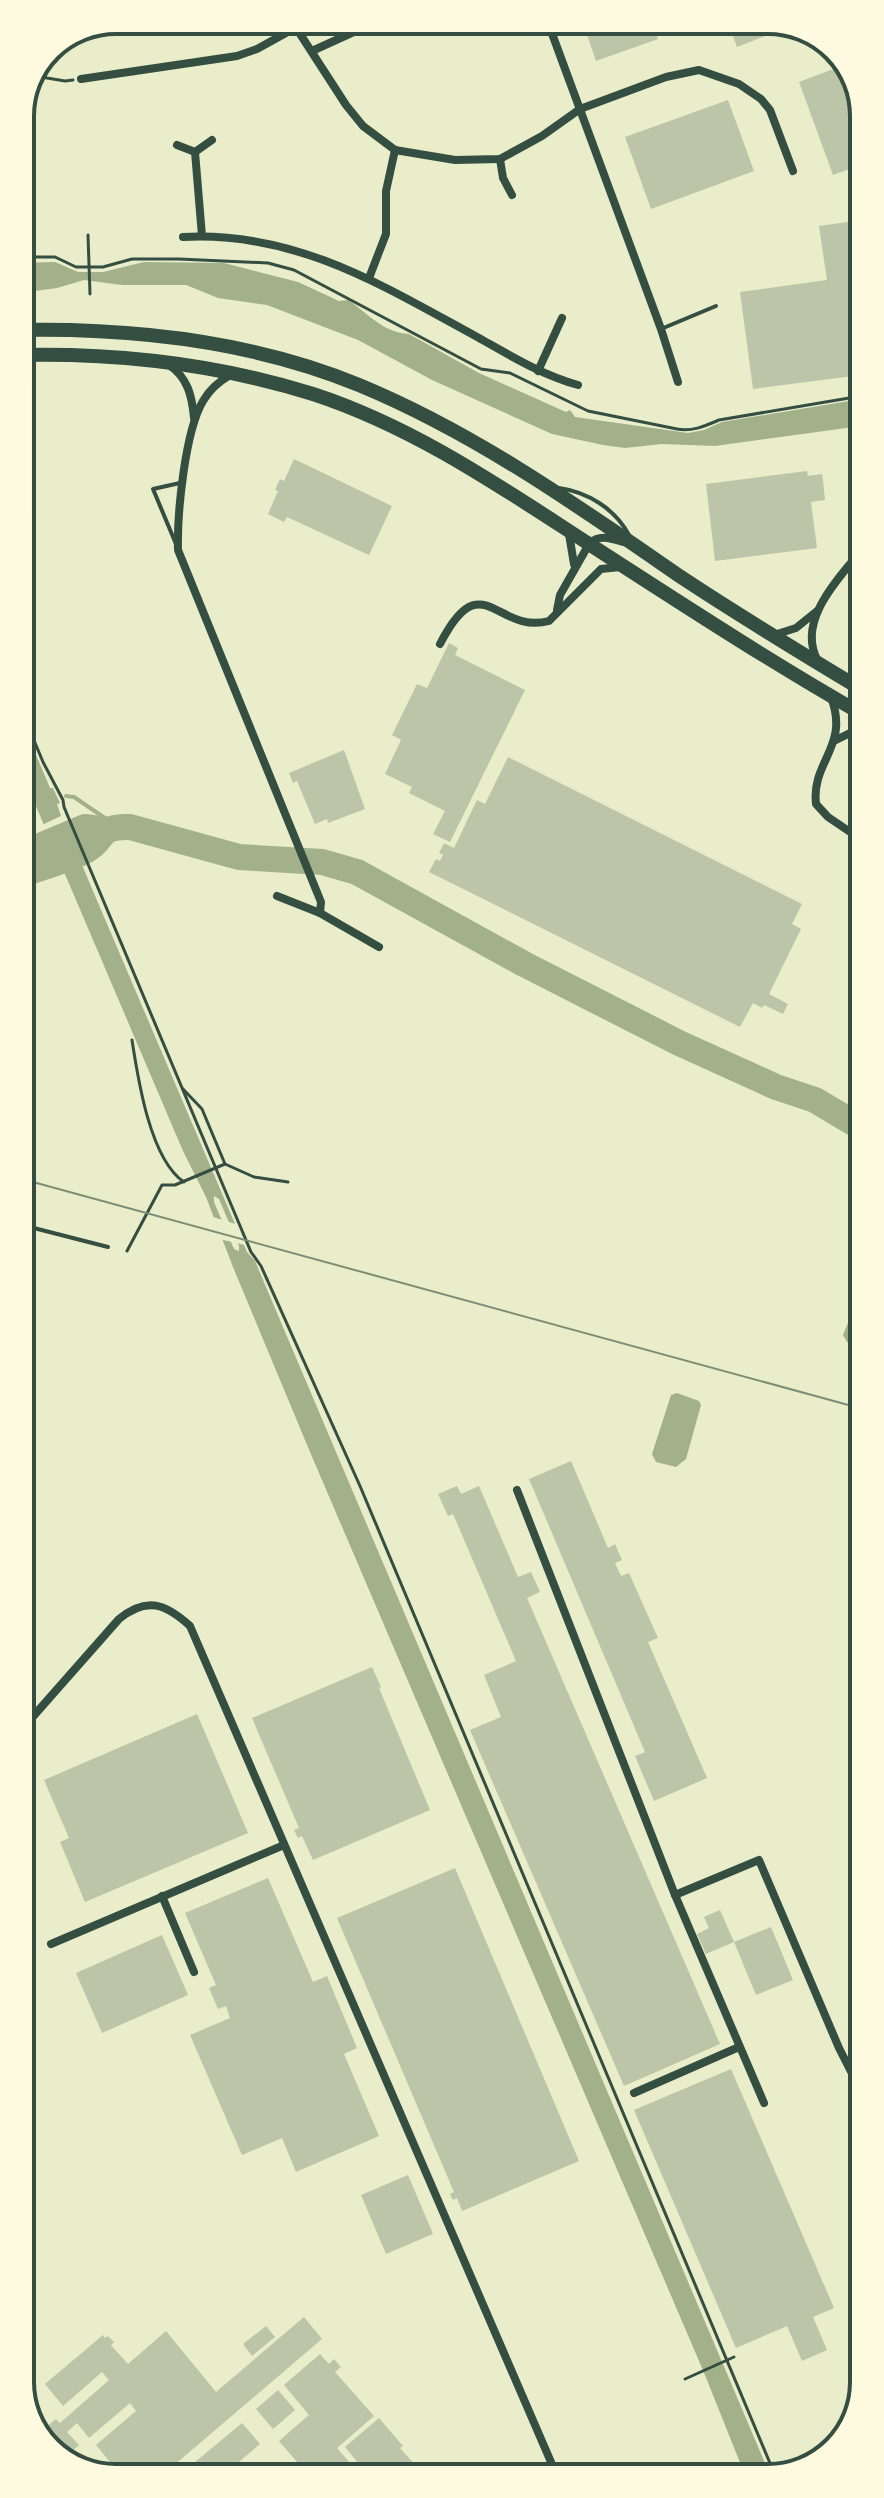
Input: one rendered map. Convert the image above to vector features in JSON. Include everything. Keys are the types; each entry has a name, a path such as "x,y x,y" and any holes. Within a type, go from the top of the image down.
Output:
{"highway":[{"path":"34,330 103,331 175,337 301,364 358,384 423,414 549,487 850,682"},
{"path":"34,355 161,359 235,373 315,395 411,435 448,454 850,707"}],"street":[{"path":"81,79 237,56 257,49 279,34"},
{"path":"300,34 363,126 395,150 455,160 500,159 542,136 580,109 686,71 699,70 739,84 761,99 770,110 793,171"},
{"path":"312,51 349,34"},
{"path":"552,34 678,382"},
{"path":"195,152 212,140"},
{"path":"177,145 195,152"},
{"path":"369,278 386,234 386,191 395,150"},
{"path":"195,152 202,236"},
{"path":"500,159 503,178 512,195"},
{"path":"183,237 202,236 300,250 369,278 538,371 578,385"},
{"path":"538,371 562,318"},
{"path":"161,359 179,372 187,385 194,419"},
{"path":"235,373 218,381 194,419 177,517 178,550 321,902 320,913"},
{"path":"568,530 573,547 573,568"},
{"path":"557,611 560,595 573,568 595,538 608,538 646,551"},
{"path":"773,635 803,624 819,609 850,566"},
{"path":"440,644 456,616 465,607 486,605 532,623 549,621 601,569 628,568"},
{"path":"819,609 811,637 813,651 820,664"},
{"path":"831,697 836,714 836,740 816,784 816,804 828,817 850,832"},
{"path":"836,740 850,731"},
{"path":"277,896 320,913 379,947"},
{"path":"517,1490 675,1895 764,2103"},
{"path":"34,1715 119,1619 132,1609 161,1606 174,1612 190,1626 552,2464"},
{"path":"51,1944 284,1845"},
{"path":"675,1895 759,1860 850,2069"},
{"path":"162,1896 194,1972"},
{"path":"634,2093 739,2047"}],"lane":[{"path":"661,329 716,306"},
{"path":"178,550 153,489 183,483"},
{"path":"34,1228 108,1247"}],"path":[{"path":"44,77 65,81 81,79"},
{"path":"88,235 90,294"},
{"path":"34,257 55,257 76,267 103,267 132,259 234,261 281,266 330,287 481,369 510,373 588,411 685,431 719,420 850,398"},
{"path":"34,740 63,800 251,1252 261,1266 360,1486 770,2464"},
{"path":"132,1040 145,1110 166,1163 173,1175 184,1182"},
{"path":"182,1088 202,1109 225,1164"},
{"path":"127,1251 162,1185 175,1185 225,1164 254,1177 288,1182"},
{"path":"685,2379 734,2357"}],"shaded area":[{"path":"55,262 78,272 103,272 144,262 224,263 298,282 339,301 348,300 391,330 409,334 479,373 566,412 570,410 575,417 688,433 722,422 850,401 850,428 715,446 662,444 625,448 603,445 552,434 432,380 358,340 267,305 218,298 186,285 122,285 84,280 34,291 34,263"},
{"path":"34,750 60,803 57,804 61,816 247,1252 255,1261 765,2464 741,2464 310,1452 206,1197 183,1151 34,801","holes":["214,1196 219,1199 239,1251 234,1249"]},
{"path":"850,1322 850,1343 843,1335"},
{"path":"677,1393 699,1401 701,1405 686,1459 676,1467 656,1462 652,1454 671,1395"}],"pier":[{"path":"65,814 86,862 60,875 40,826"},
{"path":"210,1216 242,1226 249,1246 219,1239"}],"building":[{"path":"587,34 656,34 658,39 596,61"},
{"path":"732,34 770,34 737,47"},
{"path":"836,70 844,84 849,105 850,169 833,175 799,82"},
{"path":"728,100 754,171 651,209 625,137"},
{"path":"850,222 850,376 753,389 740,292 827,280 819,226"},
{"path":"294,459 392,506 369,555 287,517 284,522 268,514 280,479 284,481"},
{"path":"807,471 808,476 822,474 823,480 825,500 811,502 817,548 715,561 706,484"},
{"path":"449,643 458,648 455,655 525,690 450,842 433,834 445,811 409,793 412,787 385,774 401,740 392,735 417,684 427,688"},
{"path":"344,750 365,809 328,823 327,819 315,824 297,781 293,783 289,773"},
{"path":"508,757 802,904 792,924 801,929 769,994 788,1004 783,1014 753,1003 740,1027 429,872 436,859 440,861 443,855 439,853 444,843 454,848 477,800 485,804"},
{"path":"571,1461 608,1548 615,1544 622,1560 615,1563 621,1576 629,1573 658,1638 648,1642 707,1778 654,1801 635,1756 645,1752 529,1479"},
{"path":"457,1486 461,1494 479,1486 518,1577 531,1572 540,1592 527,1598 720,2044 624,2086 470,1730 501,1717 484,1675 516,1661 453,1514 448,1516 438,1494"},
{"path":"372,1667 430,1810 313,1860 302,1836 298,1838 294,1830 299,1828 252,1718"},
{"path":"197,1714 248,1833 85,1902 60,1842 69,1838 44,1780"},
{"path":"455,1868 579,2161 462,2211 457,2198 453,2200 450,2194 454,2192 337,1918"},
{"path":"268,1878 313,1982 327,1976 357,2048 344,2054 379,2136 296,2172 282,2138 242,2155 190,2035 230,2018 226,2006 218,2009 209,1988 216,1985 185,1913"},
{"path":"720,1910 734,1942 706,1954 697,1934 709,1928 704,1917"},
{"path":"771,1927 793,1980 756,1995 734,1942"},
{"path":"162,1935 188,1995 102,2033 76,1973"},
{"path":"731,2069 834,2308 813,2317 827,2350 802,2361 787,2326 736,2348 634,2110"},
{"path":"408,2175 433,2234 386,2254 361,2195"},
{"path":"304,2317 322,2339 175,2464 112,2464 96,2445 136,2411 130,2403 89,2438 77,2423 67,2432 79,2445 72,2451 47,2426 56,2419 60,2423 109,2380 102,2372 63,2406 45,2384 103,2335 114,2342 111,2345 128,2364 166,2331 216,2392"},
{"path":"266,2326 275,2337 252,2356 243,2344"},
{"path":"320,2354 329,2364 334,2359 341,2367 335,2372 374,2416 337,2448 351,2464 299,2464 279,2441 309,2415 284,2385"},
{"path":"278,2390 295,2410 273,2429 256,2409"},
{"path":"379,2418 414,2464 359,2464 345,2447"},
{"path":"242,2423 260,2444 236,2464 193,2464"}],"waterway":[{"path":"66,796 74,797 118,827"},
{"path":"34,849 85,827 107,830"},
{"path":"34,870 87,850 107,831 130,827 239,857 322,862 357,872 524,964 679,1043 776,1087 815,1100 850,1121"}],"tram line":[{"path":"34,1182 850,1405"}]}
